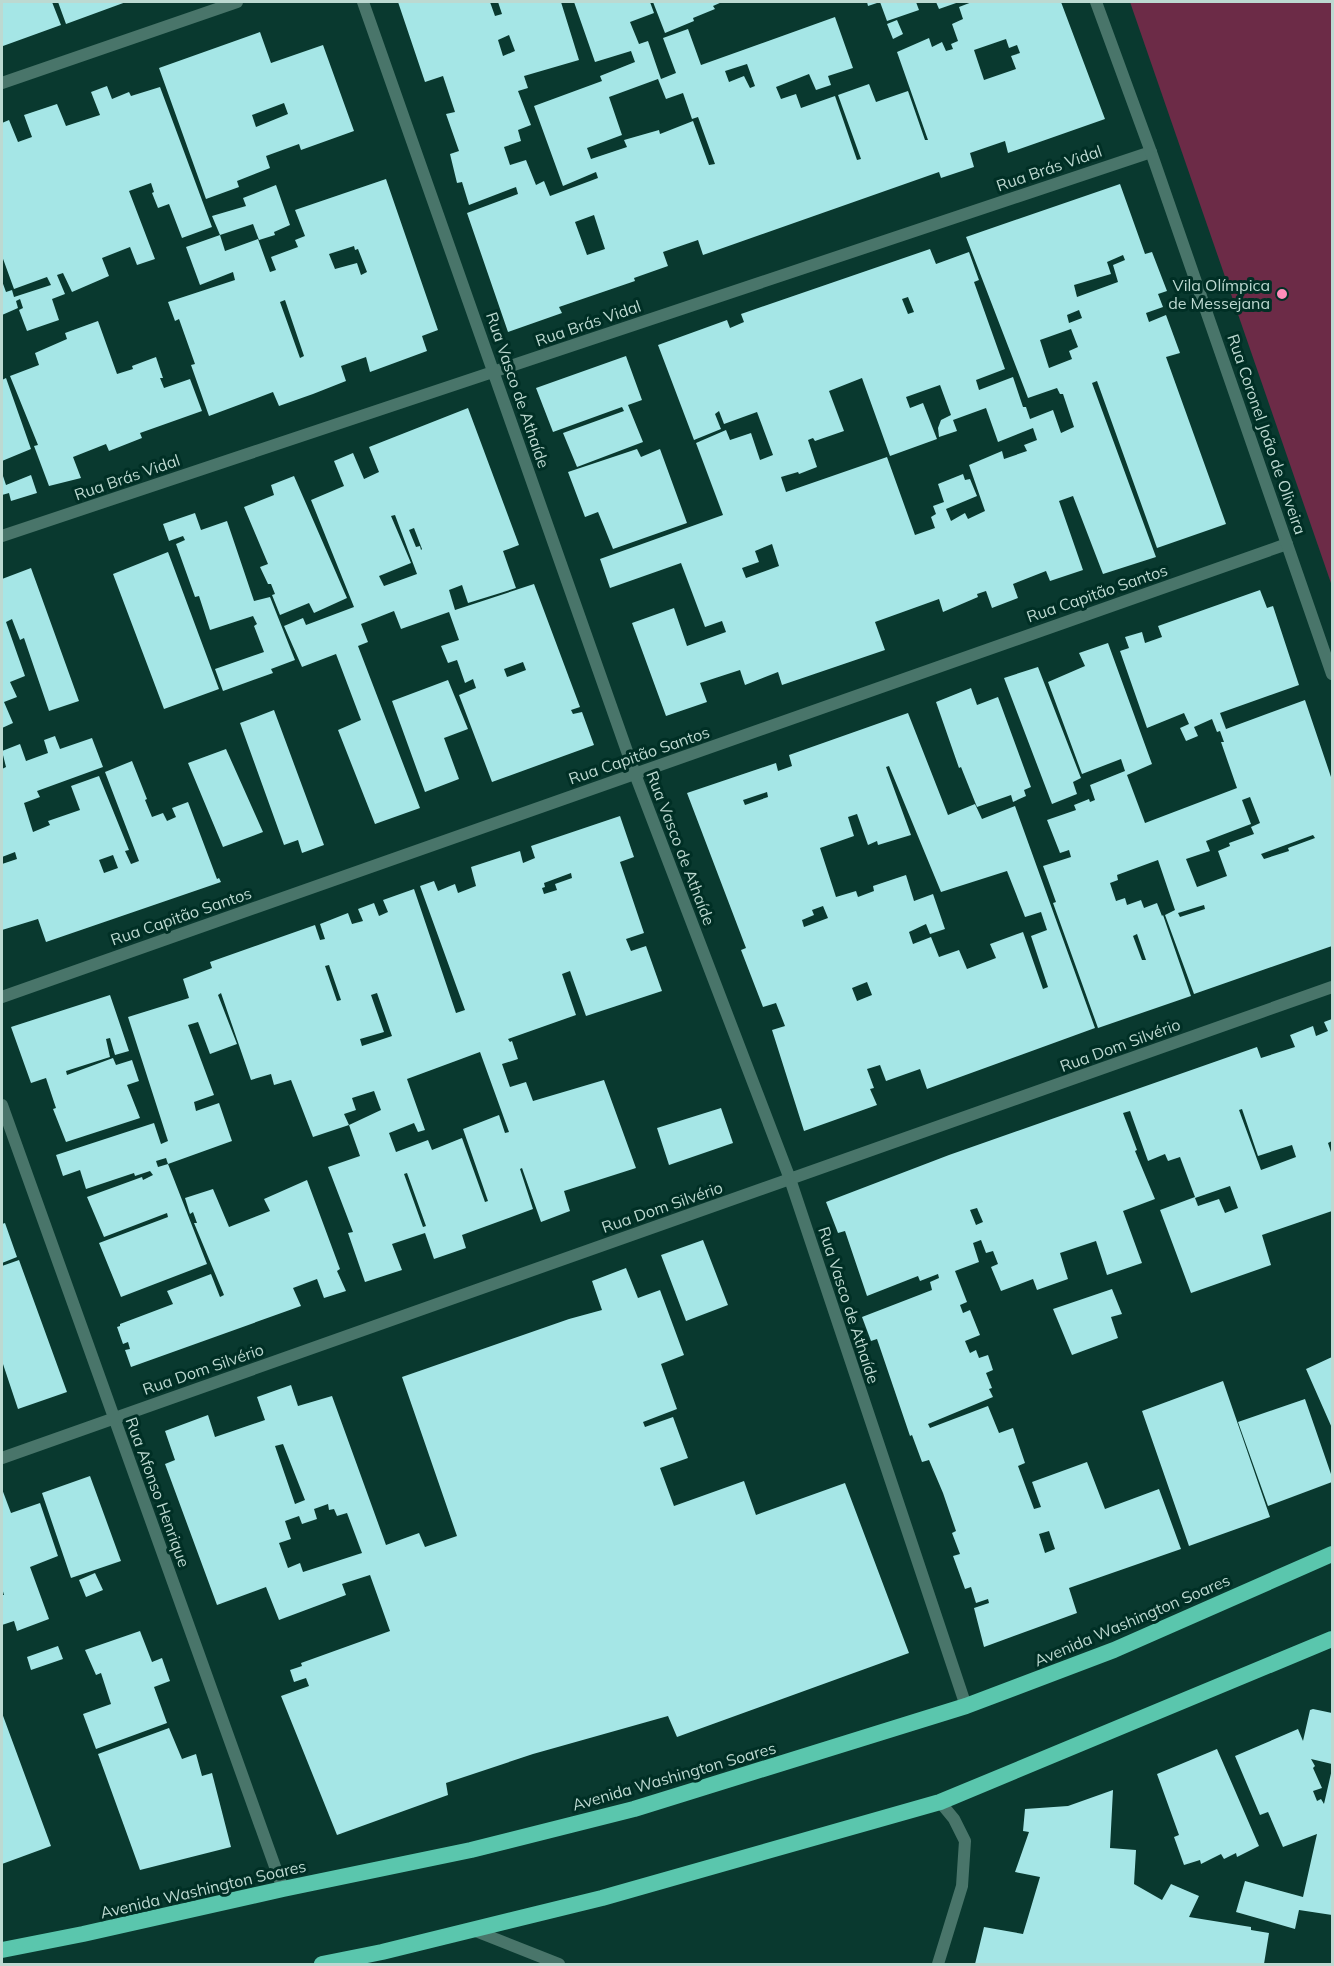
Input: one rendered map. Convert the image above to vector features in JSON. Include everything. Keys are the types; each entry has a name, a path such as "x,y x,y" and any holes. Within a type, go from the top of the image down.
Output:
{"highway":[{"name":"Avenida Washington Soares","path":"2,1950 471,1850 634,1809 966,1707 1114,1650 1332,1554"},
{"path":"322,1965 602,1898 940,1802 1332,1639"}],"street":[{"path":"2,83 237,2"},
{"name":"Rua Vasco de Athaíde","path":"363,2 635,774 790,1179 966,1707"},
{"name":"Rua Coronel João de Oliveira","path":"1096,2 1151,152 1332,674"},
{"name":"Rua Brás Vidal","path":"2,536 1151,152"},
{"name":"Rua Capitão Santos","path":"2,997 1287,544"},
{"name":"Rua Dom Silvério","path":"2,1458 1332,987"},
{"name":"Rua Afonso Henrique","path":"2,1105 283,1889"},
{"path":"938,1965 962,1886 964,1841 954,1819 940,1802"},
{"path":"473,1930 559,1965"}],"shaded area":[{"name":"Vila Olímpica de Messejana","path":"1130,2 1332,2 1332,586"}],"building":[{"path":"2,2 52,2 61,25 3,46"},
{"path":"58,2 126,2 66,24"},
{"path":"398,2 490,2 495,16 502,14 498,2 561,2 579,60 524,76 528,88 518,91 531,125 518,130 521,141 504,147 510,165 526,160 536,185 544,181 550,196 598,178 596,172 563,186 534,106 602,81 600,76 635,62 631,51 595,62 574,2 650,2 654,13 630,22 639,44 648,41 661,79 676,73 663,38 688,29 701,65 835,17 853,68 828,76 831,85 816,90 809,74 776,87 781,99 796,94 801,108 835,96 857,160 861,159 838,95 869,84 876,102 908,91 925,140 928,140 897,52 929,38 932,47 942,42 946,51 953,49 951,44 958,41 952,24 963,19 959,7 972,2 1061,2 1105,119 1008,153 1005,141 970,153 974,167 941,178 939,172 703,255 698,240 663,252 668,266 634,278 635,281 559,307 562,313 508,332 467,213 518,194 516,187 469,205 462,182 457,183 450,154 459,151 446,114 455,112 443,76 425,82","holes":["509,35 515,51 503,56 498,40","1006,39 1009,48 1017,45 1020,53 1011,56 1016,69 984,80 974,50","747,64 755,86 750,88 744,76 729,82 725,71","658,79 666,99 683,93 692,119 698,117 715,164 709,165 693,121 660,134 659,130 624,140 627,147 591,159 587,148 622,135 609,97","594,215 605,249 587,255 575,222"]},
{"path":"653,2 722,2 713,6 715,9 693,18 694,21 665,33"},
{"path":"867,2 880,2 868,6"},
{"path":"880,2 916,2 919,10 887,21"},
{"path":"936,2 959,2 939,9"},
{"path":"897,20 903,34 893,39 887,24"},
{"path":"260,32 271,63 323,45 354,131 301,150 299,144 266,156 270,168 237,181 239,187 206,199 159,68","holes":["284,103 288,114 256,127 252,115"]},
{"path":"107,86 112,99 129,92 131,96 160,87 212,227 182,238 169,204 158,208 151,183 129,191 155,259 137,265 130,247 102,258 109,276 72,292 63,273 57,275 65,294 52,299 59,320 27,331 19,310 23,308 20,299 16,301 18,308 2,315 2,281 6,292 12,290 14,297 51,285 47,277 14,289 2,256 2,123 9,120 18,142 32,137 24,115 57,104 66,126 100,115 91,92"},
{"path":"386,179 438,330 422,336 427,351 370,372 366,357 341,366 346,381 313,394 279,406 273,392 209,416 191,365 195,364 179,319 175,321 168,302 235,280 233,272 200,285 186,247 220,235 225,251 258,239 270,272 276,270 271,257 298,247 295,240 305,236 295,210","holes":["354,246 355,250 358,249 367,272 361,275 357,263 335,269 329,254","285,300 304,356 300,358 280,302"]},
{"path":"1120,184 1145,254 1152,252 1167,291 1158,294 1163,307 1146,313 1149,322 1166,315 1180,353 1166,357 1226,524 1157,548 1097,381 1092,383 1156,557 1103,574 1073,496 1059,501 1083,570 1050,581 1046,571 1013,584 1018,598 992,608 986,591 977,594 978,597 943,612 939,599 875,622 885,650 782,685 778,672 745,685 740,670 700,683 707,702 666,716 632,623 674,608 687,646 726,632 722,621 705,627 681,563 610,588 600,559 723,515 696,443 726,430 730,440 751,433 760,460 773,455 757,412 724,424 719,411 715,414 721,429 694,440 658,345 727,320 730,328 744,322 741,314 930,249 936,264 969,252 979,280 974,282 1005,369 976,380 979,390 1013,377 1023,407 1026,407 1030,419 1053,410 1061,433 1074,427 1063,394 1060,394 1057,388 1028,398 966,237","holes":["1123,255 1125,260 1113,265 1118,282 1077,297 1074,285 1111,274 1107,262","908,297 914,312 908,314 902,299","1079,310 1082,318 1069,323 1067,315","1071,329 1078,347 1069,351 1072,359 1049,368 1040,340","862,378 890,456 937,439 923,403 910,408 906,397 940,385 951,415 941,420 938,428 939,437 957,431 953,420 986,408 998,442 1033,428 1037,440 1024,445 1027,451 1004,459 1002,451 969,465 985,511 968,519 965,513 951,521 946,509 977,496 970,479 965,480 963,474 938,484 944,502 933,506 936,514 931,517 935,528 915,535 887,457 786,492 781,477 798,472 799,474 817,467 808,440 813,438 815,441 844,431 829,391","772,544 779,566 746,578 742,568 759,562 755,551"]},
{"path":"276,185 290,225 274,232 275,235 259,240 253,224 220,235 212,216 246,206 243,198"},
{"path":"98,321 117,374 133,369 132,366 156,357 164,388 190,379 202,411 140,433 142,438 109,451 106,444 73,457 81,478 49,486 34,446 38,445 10,376 39,365 35,353 67,339 65,333"},
{"path":"626,356 642,400 628,405 643,442 577,467 563,433 624,411 622,407 553,432 536,388"},
{"path":"6,378 31,449 2,461 2,380"},
{"path":"468,408 519,545 503,551 516,588 468,603 462,585 449,590 455,610 534,584 580,707 571,710 573,714 582,712 594,745 492,782 459,695 476,688 473,679 465,683 457,660 448,663 441,646 459,640 449,612 401,629 394,611 361,624 368,642 358,646 420,808 375,824 338,730 361,720 336,654 302,667 284,626 303,618 306,625 354,607 311,500 344,486 334,461 353,453 364,479 379,472 369,447","holes":["395,515 417,574 384,586 379,576 411,563 391,516","414,528 422,549 421,550 420,546 416,547 409,530","523,662 526,670 507,677 504,669"]},
{"path":"637,449 641,457 660,449 687,523 613,549 598,512 585,517 568,472"},
{"path":"2,473 6,485 31,475 37,493 11,501 9,493 2,495"},
{"path":"294,476 347,598 314,613 309,603 280,615 272,595 275,594 271,584 268,584 260,567 268,564 244,507 274,495 271,485"},
{"path":"195,513 201,530 227,521 254,601 270,597 295,660 271,669 273,673 223,691 215,669 264,652 254,626 257,624 253,616 210,630 199,596 195,597 176,544 185,540 183,536 169,541 163,524"},
{"path":"168,552 219,689 164,709 113,574"},
{"path":"31,568 79,701 49,711 24,638 20,640 12,619 6,622 25,676 10,682 17,697 4,702 13,723 2,728 2,579"},
{"path":"1260,590 1267,608 1273,606 1299,685 1220,713 1226,729 1305,700 1332,780 1332,946 1194,994 1165,915 1175,910 1158,860 1117,875 1118,880 1110,883 1116,901 1125,898 1127,905 1141,900 1144,908 1157,903 1191,996 1098,1028 1053,903 1056,902 1043,866 1071,857 1069,850 1060,853 1047,820 1076,810 1074,805 1089,799 1090,802 1095,800 1090,785 1125,771 1121,759 1082,774 1048,682 1085,666 1079,653 1108,643 1152,764 1127,775 1145,823 1237,788 1221,742 1224,742 1212,719 1194,727 1198,736 1186,741 1180,728 1189,724 1184,713 1147,728 1120,651 1129,648 1125,637 1142,632 1145,643 1162,637 1158,626","holes":["1250,797 1260,823 1251,827 1254,834 1229,843 1230,846 1218,851 1227,876 1197,887 1186,859 1210,851 1206,841 1251,824 1242,800","1313,835 1315,838 1288,848 1289,851 1264,859 1261,854","1204,905 1205,909 1180,917 1178,913","1137,934 1146,960 1142,960 1133,936"]},
{"path":"1038,667 1081,778 1073,782 1077,794 1052,804 1004,678"},
{"path":"448,680 468,729 444,738 459,779 425,792 392,701"},
{"path":"971,688 977,705 998,697 1031,787 1024,790 1026,796 1013,802 1011,795 977,807 961,767 959,768 936,702"},
{"path":"274,710 324,845 302,853 298,840 284,845 240,723"},
{"path":"908,713 948,815 975,804 982,819 1015,806 1095,1028 927,1089 920,1069 886,1081 880,1065 867,1069 874,1088 870,1089 877,1105 804,1131 772,1030 785,1026 776,1003 763,1007 741,950 746,948 687,793 776,763 778,771 792,766 789,755","holes":["889,766 941,892 1007,871 1025,917 1041,912 1047,930 1031,936 1048,987 1043,989 1023,932 990,944 996,958 967,969 959,950 939,957 931,937 913,944 909,932 926,924 930,934 945,929 933,894 914,901 906,875 873,886 874,891 858,897 856,891 836,897 820,848 854,836 848,817 857,814 868,845 877,841 878,845 911,835 886,767","767,792 768,797 745,805 743,800","823,906 828,918 804,927 802,920 814,915 812,910","867,982 872,995 857,1001 852,988"]},
{"path":"55,736 60,749 92,738 103,767 37,791 40,797 24,803 33,832 50,825 48,821 80,810 71,786 99,776 129,850 125,851 131,864 139,861 105,772 132,761 152,817 163,813 167,821 176,817 172,808 188,802 217,879 219,878 221,882 46,942 38,919 2,930 2,864 17,859 15,852 2,857 2,769 6,767 2,751 20,744 26,761 48,753 44,740","holes":["113,855 118,868 104,873 99,860"]},
{"path":"226,749 263,832 223,847 188,763"},
{"path":"620,816 634,857 620,862 644,933 626,939 631,951 646,946 662,991 586,1016 570,971 562,974 576,1015 508,1039 512,1041 518,1059 502,1064 510,1087 526,1082 533,1101 604,1080 636,1168 564,1191 570,1211 541,1222 522,1168 520,1169 533,1209 462,1235 466,1248 434,1259 425,1233 392,1244 402,1270 365,1282 348,1233 353,1232 328,1167 360,1156 349,1125 313,1137 291,1080 274,1085 271,1074 251,1080 221,993 218,995 237,1044 210,1054 198,1022 188,1025 214,1095 194,1102 196,1111 219,1103 232,1141 168,1164 207,1264 121,1297 99,1243 168,1217 167,1213 104,1237 87,1197 153,1175 150,1171 135,1176 134,1173 86,1189 80,1170 63,1176 56,1155 154,1123 161,1144 168,1141 128,1017 189,998 183,979 212,968 210,962 315,925 320,940 325,939 320,924 348,913 352,924 363,921 358,909 374,903 379,916 388,912 383,900 414,889 456,1013 465,1010 420,886 434,881 438,891 455,884 458,893 476,886 471,867 520,851 523,863 535,858 531,846","holes":["571,873 572,878 555,884 557,890 544,894 542,888 545,887 544,883","329,965 341,1000 337,1001 325,966","377,993 392,1036 362,1046 360,1039 384,1032 371,995","480,1052 509,1132 505,1133 499,1115 463,1129 488,1201 485,1202 462,1138 432,1150 428,1140 396,1152 389,1133 414,1123 418,1132 425,1130 407,1079","374,1091 381,1110 349,1125 344,1114 356,1110 352,1098","166,1158 168,1164 158,1167 156,1161","407,1173 426,1226 423,1227 404,1174"]},
{"path":"110,995 129,1051 115,1055 110,1038 106,1039 110,1057 66,1071 67,1075 113,1058 116,1065 132,1060 139,1081 127,1085 140,1118 66,1142 53,1109 56,1108 46,1078 31,1083 11,1027"},
{"path":"1332,1019 1332,1141 1328,1143 1332,1155 1332,1211 1262,1235 1271,1265 1191,1293 1160,1210 1195,1197 1180,1157 1168,1161 1165,1154 1148,1161 1130,1111 1123,1113 1137,1150 1135,1151 1155,1199 1123,1211 1142,1263 1107,1275 1096,1241 1060,1253 1068,1279 1037,1290 1033,1279 1001,1291 991,1267 998,1264 993,1251 986,1253 981,1240 973,1243 979,1262 955,1271 967,1302 960,1305 963,1313 970,1310 980,1335 965,1341 970,1353 976,1350 979,1358 988,1355 993,1370 986,1373 993,1397 928,1424 930,1428 988,1406 999,1433 1013,1428 1025,1463 1018,1466 1034,1509 1041,1507 1032,1482 1087,1462 1105,1509 1159,1489 1181,1549 1069,1588 1077,1613 984,1647 974,1608 989,1603 988,1599 976,1603 971,1587 965,1589 953,1556 960,1554 952,1533 956,1531 943,1493 929,1460 922,1462 912,1435 910,1436 877,1339 871,1341 862,1317 932,1290 930,1282 939,1278 938,1274 920,1281 918,1276 867,1296 845,1231 838,1233 826,1202 949,1155 1257,1047 1261,1058 1295,1047 1290,1035 1313,1026 1316,1036 1328,1031 1324,1022","holes":["1242,1109 1258,1156 1292,1145 1296,1157 1261,1170 1239,1110","1230,1186 1238,1208 1225,1213 1219,1199 1198,1206 1195,1198","977,1208 983,1222 976,1225 970,1210","1049,1531 1055,1549 1045,1553 1039,1534"]},
{"path":"721,1108 733,1143 669,1165 657,1128"},
{"path":"307,1180 340,1269 337,1271 346,1291 324,1298 317,1279 293,1288 301,1306 131,1367 125,1350 130,1349 128,1342 123,1344 117,1327 120,1324 173,1304 167,1291 211,1274 220,1297 224,1295 194,1223 197,1223 193,1212 190,1214 185,1198 213,1189 229,1227 270,1211 264,1199"},
{"path":"5,1223 17,1257 2,1263 2,1224"},
{"path":"703,1240 728,1305 686,1321 661,1255"},
{"path":"19,1260 67,1392 18,1409 2,1361 2,1266"},
{"path":"626,1268 638,1298 660,1290 684,1355 661,1364 677,1409 643,1422 645,1427 673,1417 688,1458 660,1468 674,1506 744,1481 756,1515 845,1483 909,1653 677,1737 668,1716 533,1754 446,1783 448,1795 337,1835 281,1696 309,1686 306,1678 294,1682 290,1670 302,1666 301,1663 390,1631 370,1575 342,1584 346,1595 279,1620 266,1587 217,1605 165,1464 175,1460 165,1431 208,1415 215,1437 265,1420 257,1397 291,1385 298,1406 332,1396 386,1545 419,1533 425,1547 457,1536 402,1377 569,1319 602,1310 592,1281","holes":["283,1444 305,1500 295,1504 275,1446","328,1504 329,1510 334,1509 337,1516 347,1513 362,1553 303,1572 300,1563 288,1568 279,1543 291,1539 285,1521 299,1516 302,1524 317,1519 314,1509"]},
{"path":"1112,1289 1122,1314 1111,1317 1118,1338 1072,1355 1053,1309"},
{"path":"1332,1357 1332,1428 1306,1369"},
{"path":"1223,1381 1270,1517 1189,1546 1142,1411"},
{"path":"1305,1399 1332,1482 1268,1506 1238,1422"},
{"path":"90,1476 121,1561 71,1578 42,1493"},
{"path":"2,1489 11,1513 40,1503 58,1556 30,1567 49,1619 17,1631 14,1621 2,1625 2,1595 4,1595 2,1588"},
{"path":"95,1573 103,1590 86,1597 79,1580"},
{"path":"140,1631 152,1662 162,1658 170,1681 154,1687 167,1723 96,1749 83,1714 111,1704 101,1673 96,1675 85,1650"},
{"path":"58,1646 63,1659 31,1670 27,1657"},
{"path":"1310,1710 1332,1713 1332,1764 1311,1759 1322,1788 1313,1791 1317,1801 1321,1799 1324,1804 1332,1769 1332,1915 1299,1910 1295,1929 1236,1912 1245,1881 1303,1897 1317,1834 1283,1847 1268,1812 1260,1815 1235,1756 1298,1729 1303,1741"},
{"path":"2,1713 51,1846 2,1864"},
{"path":"169,1728 182,1759 196,1754 202,1776 212,1773 231,1847 140,1870 98,1754"},
{"path":"1217,1749 1259,1846 1237,1857 1236,1853 1224,1859 1221,1854 1201,1864 1200,1860 1184,1865 1174,1837 1179,1835 1157,1774"},
{"path":"1113,1790 1110,1848 1136,1850 1134,1884 1162,1900 1171,1884 1199,1896 1189,1917 1251,1927 1251,1930 1269,1933 1264,1964 975,1964 984,1927 1023,1934 1040,1877 1015,1872 1029,1832 1023,1831 1025,1809 1068,1806"}],"place":[{"name":"Vila Olímpica de Messejana","path":"1282,294"}]}
